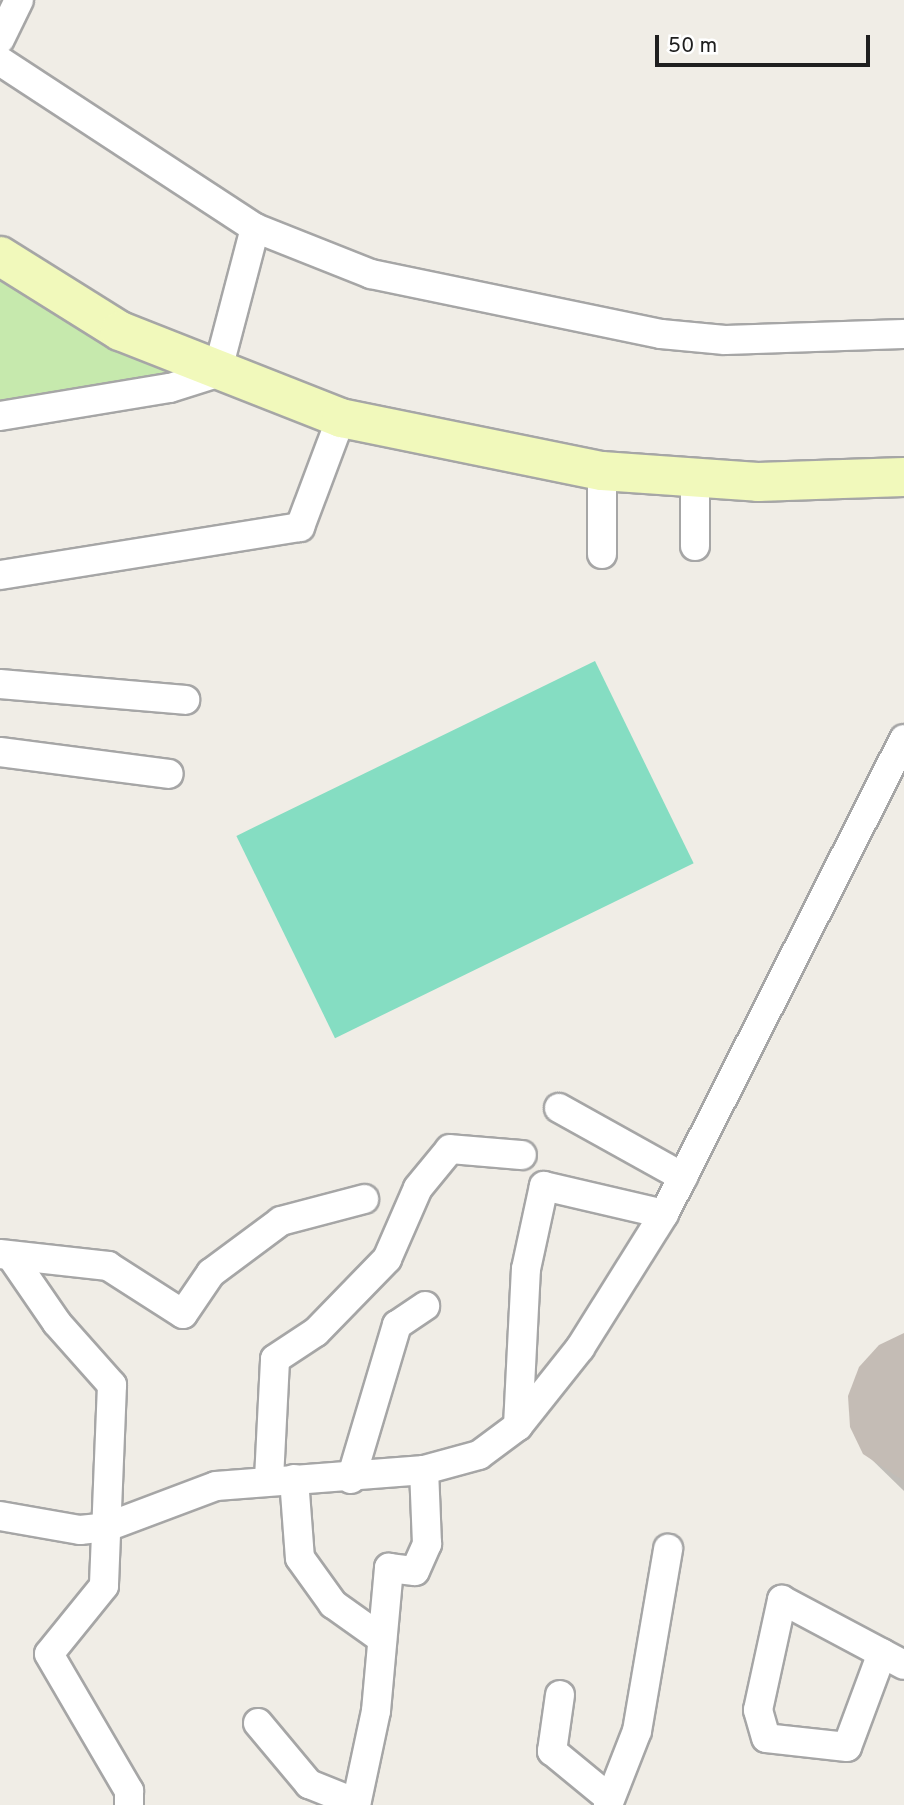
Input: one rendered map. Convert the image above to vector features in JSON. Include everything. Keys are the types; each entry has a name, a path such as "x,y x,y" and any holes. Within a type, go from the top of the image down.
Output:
{"street":[{"path":"0,39 19,0"},
{"path":"0,61 255,228 311,255 384,277 662,334 725,340 904,334"},
{"path":"217,373 255,228"},
{"path":"0,256 120,331 217,373 341,418 602,471 695,479 904,477"},
{"path":"0,416 170,388 217,373"},
{"path":"0,575 300,527 341,418"},
{"path":"602,471 602,554"},
{"path":"695,479 695,547"},
{"path":"0,684 185,700"},
{"path":"0,1516 80,1530 107,1527 176,1497 281,1479 351,1479 424,1469 479,1455 518,1426 580,1348 664,1214 898,767 904,739"},
{"path":"0,752 169,774"},
{"path":"559,1108 683,1177"},
{"path":"382,1639 333,1604 300,1558 281,1479 275,1359 316,1332 387,1259 418,1188 450,1149 522,1155"},
{"path":"518,1426 526,1269 544,1186 664,1214"},
{"path":"6,1255 108,1266 183,1314 211,1273 281,1222 364,1199"},
{"path":"6,1255 57,1323 112,1384 104,1586 49,1654 129,1791 128,1805"},
{"path":"351,1479 397,1325 425,1306"},
{"path":"258,1723 309,1784 356,1804 382,1639 389,1568 415,1571 427,1545 424,1469"},
{"path":"560,1695 552,1751 608,1801 636,1731 668,1549"},
{"path":"782,1600 893,1659 847,1747 766,1738 758,1710 782,1600"}],"green space":[{"path":"0,268 194,370 0,403"},
{"path":"595,661 694,863 335,1038 236,836"}],"building":[{"path":"904,1333 904,1481 863,1454 850,1427 848,1396 859,1367 879,1345"}]}
